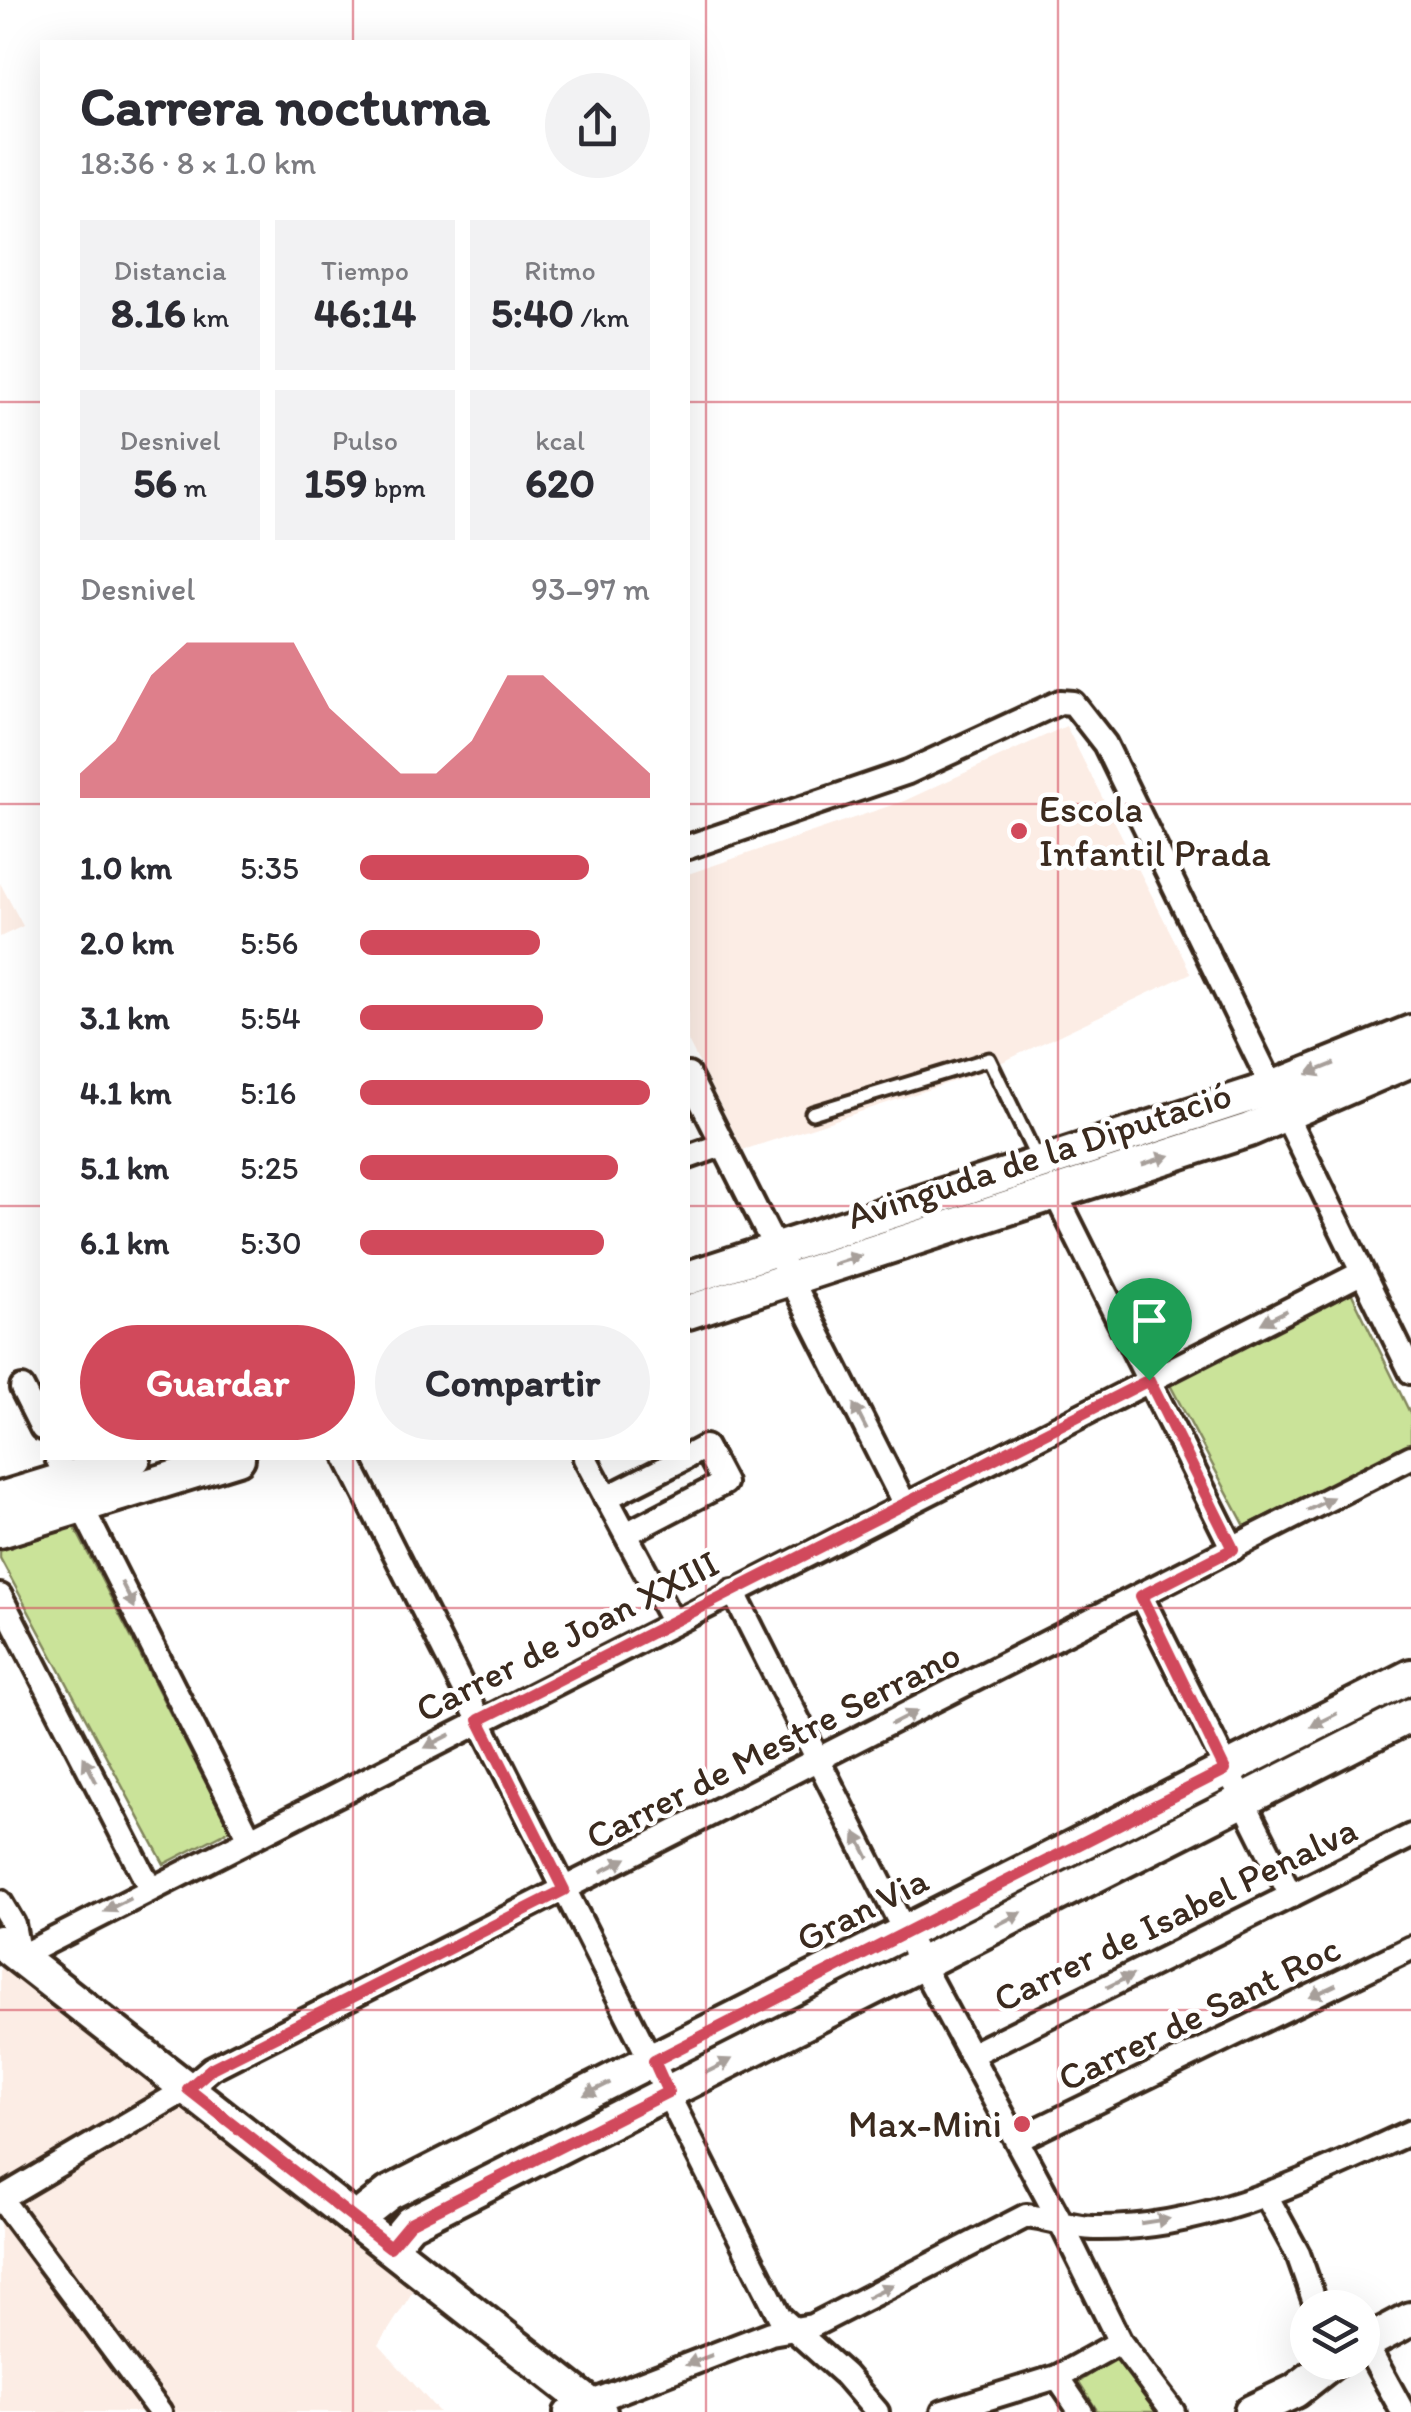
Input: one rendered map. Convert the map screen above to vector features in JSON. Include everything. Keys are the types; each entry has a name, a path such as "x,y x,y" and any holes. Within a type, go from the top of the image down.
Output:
{"street":[{"path":"690,846 908,772 1060,702 1073,703 1105,744 1361,1273 1408,1357"},
{"name":"Avinguda de la Diputació","path":"690,1278 782,1264 1055,1193 1278,1102 1411,1032"},
{"name":"Avinguda de la Diputació","path":"690,1311 782,1264 1040,1164 1278,1102 1411,1060"},
{"path":"690,1079 904,1504"},
{"path":"690,1156 722,1145"},
{"path":"1055,1193 1233,1549"},
{"name":"Carrer de Joan XXIII","path":"10,1950 150,1888 1361,1273"},
{"path":"22,1388 40,1424"},
{"path":"626,1534 724,1482 705,1448 690,1455"},
{"name":"Carrer de Mestre Serrano","path":"0,2199 188,2089 212,2068 820,1762 1411,1457"},
{"path":"0,1499 63,1468 120,1460"},
{"path":"0,1531 232,1460"},
{"path":"348,1460 791,2329 845,2375 877,2412"},
{"path":"585,1460 672,1621"},
{"path":"606,1498 680,1460"},
{"path":"63,1468 249,1837"},
{"path":"733,1591 920,1964 1059,2219 1120,2342 1173,2412"},
{"path":"0,1596 150,1888"},
{"path":"1141,1596 1291,1896"},
{"name":"Gran Via","path":"355,2220 389,2193 1411,1676"},
{"name":"Gran Via","path":"390,2247 410,2223 1411,1716"},
{"name":"Carrer de Isabel Penalva","path":"970,2055 1411,1836"},
{"path":"0,1902 12,1924 10,1950 390,2247 585,2409 791,2329 812,2326 1026,2216 1059,2219 1091,2229 1266,2197 1411,2132"},
{"name":"Carrer de Sant Roc","path":"1017,2140 1411,1948"},
{"path":"1266,2197 1298,2254 1311,2290"},
{"path":"0,2199 160,2412"},
{"path":"1380,2335 1411,2319"},
{"path":"942,2412 1058,2377 1120,2342"},
{"path":"1380,2372 1403,2412"},
{"path":"1058,2377 1081,2412"},
{"path":"1251,2412 1309,2380"}],"lane":[{"path":"812,1113 989,1059 1040,1164"}],"shaded area":[{"path":"1066,726 1191,973 979,1073 743,1150 690,1045 690,873 904,801"},
{"path":"0,883 23,926 0,937"},
{"path":"0,1947 195,2102 415,2288 379,2345 439,2412 0,2412"}],"green space":[{"path":"1351,1292 1411,1415 1411,1444 1245,1526 1168,1381"},
{"path":"74,1526 230,1830 164,1864 0,1558 0,1551"},
{"path":"1119,2355 1162,2412 1098,2412 1079,2382"}],"place":[{"name":"Escola Infantil Prada","path":"1019,831"},
{"name":"Max-Mini","path":"1022,2124"}],"route":[{"path":"1149,1380 1233,1549 1141,1596 1225,1770 654,2061 668,2092 410,2223 390,2247 188,2089 212,2068 564,1890 479,1720 1149,1380"}]}
